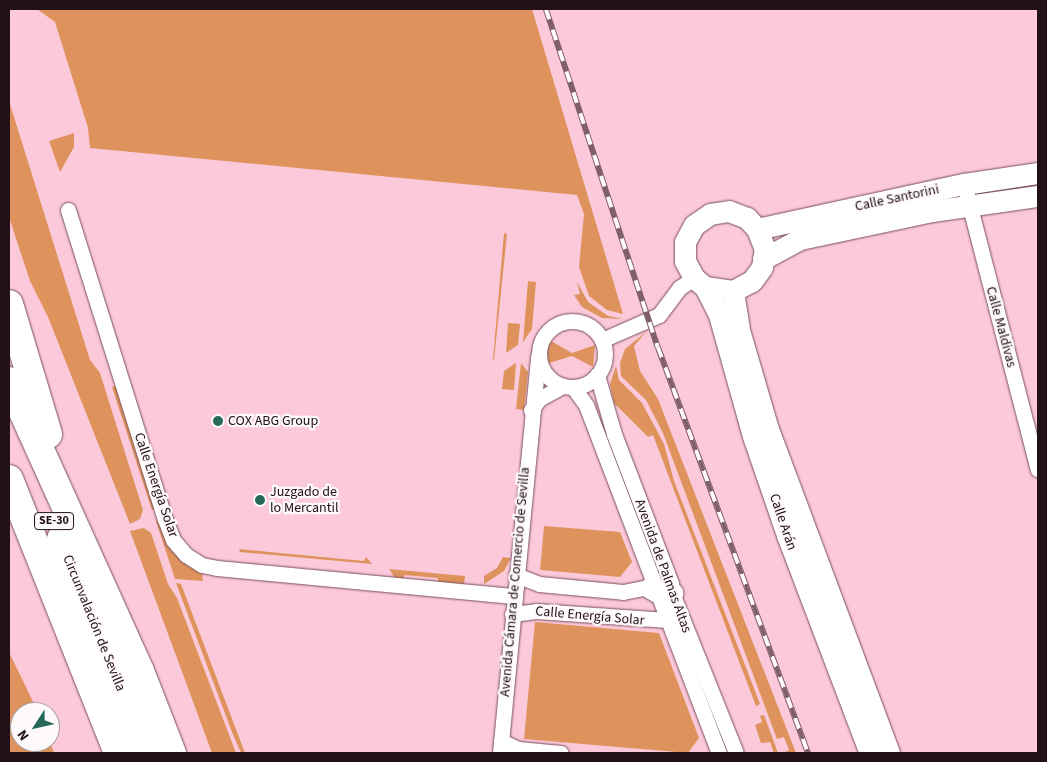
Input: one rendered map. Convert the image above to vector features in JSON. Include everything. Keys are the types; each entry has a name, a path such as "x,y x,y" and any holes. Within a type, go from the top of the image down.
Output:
{"highway":[{"path":"9,304 66,489 97,574 172,753"},
{"path":"9,382 61,503 97,574"},
{"name":"Circunvalación de Sevilla","path":"9,410 146,753"},
{"name":"Circunvalación de Sevilla","path":"9,479 118,753"},
{"path":"92,689 100,731 108,753"}],"street":[{"name":"Calle Santorini","path":"757,229 964,184 1038,173"},
{"name":"Calle Maldivas","path":"964,184 1032,418 1038,470"},
{"name":"Calle Santorini","path":"763,259 800,239 969,205 1038,196"},
{"name":"Calle Energía Solar","path":"68,210 165,519 173,540 186,555 202,565 217,568 513,596"},
{"path":"602,340 659,315 679,288 700,283 734,291 752,281 763,259 765,249 757,229 747,218 729,211 710,214 694,225 685,242 685,261 700,283"},
{"name":"Calle Arán","path":"700,283 719,315 753,436 787,536 870,753"},
{"name":"Calle Arán","path":"734,291 739,330 768,429 888,753"},
{"path":"532,410 539,399 567,387 586,384 598,375 605,355 602,340 588,325 565,321 545,333 538,356 545,374 567,387"},
{"name":"Avenida Cámara de Comercio de Sevilla","path":"500,747 513,596 538,356"},
{"name":"Avenida de Palmas Altas","path":"598,375 614,434 671,584 658,590"},
{"name":"Avenida de Palmas Altas","path":"567,387 586,405 719,753"},
{"name":"Calle Energía Solar","path":"516,575 538,584 623,592 658,590"},
{"name":"Avenida de Palmas Altas","path":"658,590 736,753"},
{"name":"Calle Energía Solar","path":"512,614 536,611 668,620"},
{"path":"500,747 561,753"}],"shaded area":[{"path":"37,9 532,9 623,314 607,310 589,296 579,267 584,214 577,195 90,148 88,128 55,22"},
{"path":"9,101 90,360 100,373 143,510 140,519 130,524 48,317 30,281 9,217"},
{"path":"74,133 74,147 60,172 49,141"},
{"path":"504,233 507,234 494,360 493,359"},
{"path":"528,281 536,282 532,329 523,342"},
{"path":"577,282 588,302 608,316 623,319 602,318 582,307 574,295 580,294"},
{"path":"508,323 520,324 518,345 506,353"},
{"path":"646,332 634,346 640,371 658,399 796,753 783,753 789,750 784,737 777,739 663,433 646,400 621,376 620,363 625,349"},
{"path":"551,341 572,353 595,345 593,367 572,356 549,363 547,352"},
{"path":"516,363 514,390 502,389 504,371"},
{"path":"521,363 528,372 524,410 516,409"},
{"path":"616,366 619,380 642,403 664,444 674,481 760,704 756,706 653,435 648,437 614,403 610,384"},
{"path":"116,386 155,509 152,510 112,387"},
{"path":"156,521 158,521 172,551 188,566 202,573 203,581 175,579"},
{"path":"544,526 620,532 632,562 620,577 540,570"},
{"path":"144,528 151,533 168,584 177,598 236,753 212,753 130,531"},
{"path":"239,549 364,561 366,557 372,564 240,552"},
{"path":"503,557 511,558 504,571 484,584 484,576 497,568"},
{"path":"389,569 465,576 464,584 438,582 438,578 404,575 404,579 395,578"},
{"path":"176,583 181,584 245,753 241,753 232,732"},
{"path":"535,622 659,633 699,738 688,753 524,739"},
{"path":"9,652 33,702 10,702 10,752 54,753 9,753"},
{"path":"764,715 778,753 774,753 770,742 761,743 755,725 762,722 760,716"}],"railway":[{"path":"546,9 658,347 808,753"}],"place":[{"name":"COX ABG Group","path":"218,421"},
{"name":"Juzgado de lo Mercantil","path":"260,500"}]}
